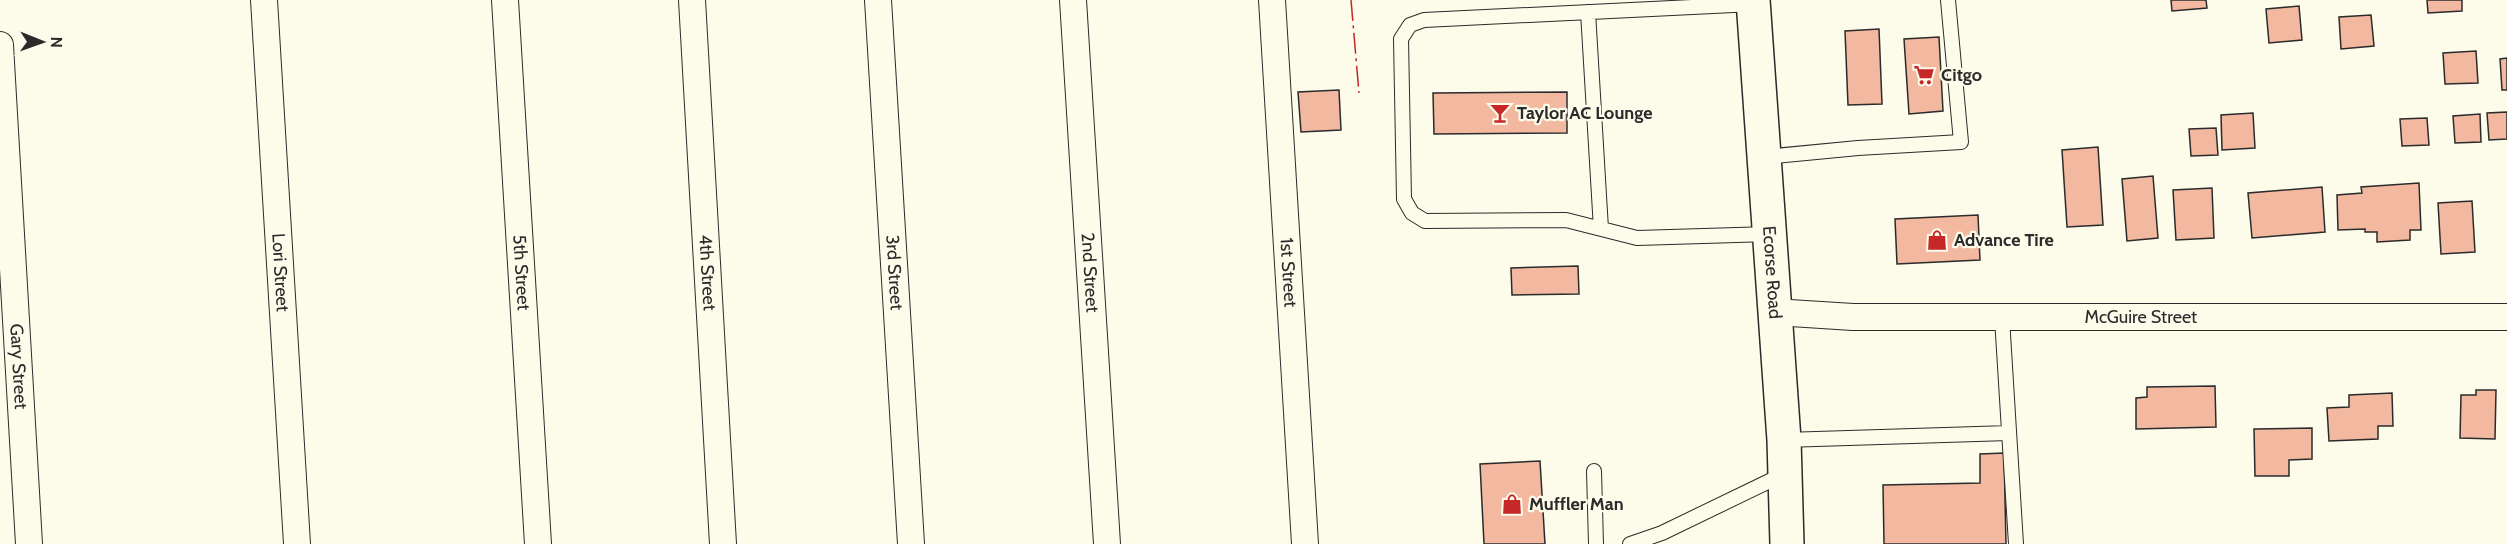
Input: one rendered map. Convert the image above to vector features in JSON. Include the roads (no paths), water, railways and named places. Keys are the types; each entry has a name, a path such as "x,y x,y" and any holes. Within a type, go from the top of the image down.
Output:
{"main road":[{"name":"Ecorse Road","path":"1754,2 1784,440 1787,544"}],"street":[{"name":"Lori Street","path":"264,0 297,544"},
{"name":"5th Street","path":"505,0 538,544"},
{"name":"4th Street","path":"692,0 723,544"},
{"name":"3rd Street","path":"878,0 911,544"},
{"name":"2nd Street","path":"1073,0 1107,544"},
{"name":"1st Street","path":"1272,0 1305,544"},
{"name":"Gary Street","path":"0,45 29,544"},
{"name":"McGuire Street","path":"1775,312 1853,317 2507,317"}],"lane":[{"path":"1764,158 1858,148 1961,142 1948,0"},
{"path":"1754,2 1424,20 1410,24 1401,39 1404,199 1412,213 1425,221 1566,220 1637,238 1770,234"},
{"path":"1588,12 1601,229"},
{"path":"2002,318 2016,544"},
{"path":"1784,440 2009,433"},
{"path":"1594,471 1596,544"},
{"path":"1630,544 1662,533 1784,474"}],"place":[{"name":"Citgo","path":"1924,75"},
{"name":"Taylor AC Lounge","path":"1500,113"},
{"name":"Advance Tire","path":"1937,240"},
{"name":"Muffler Man","path":"1512,504"}]}
